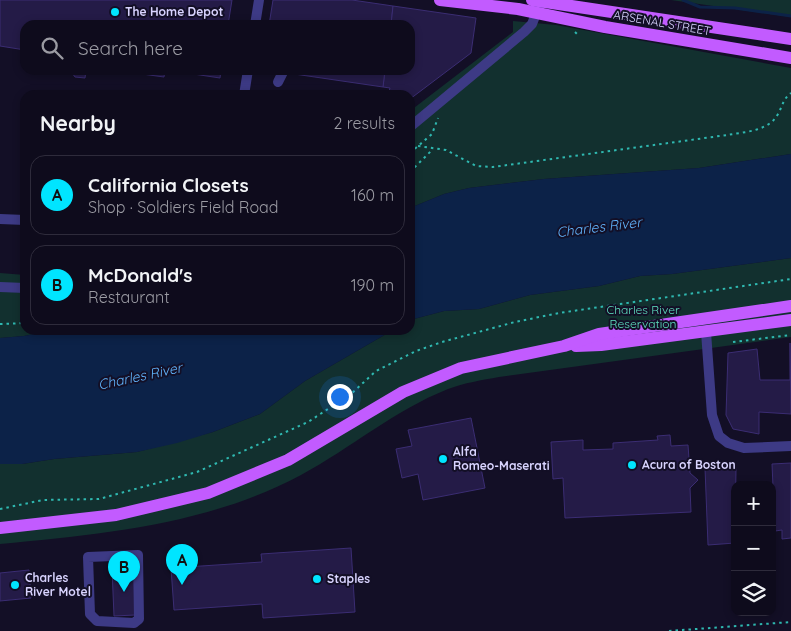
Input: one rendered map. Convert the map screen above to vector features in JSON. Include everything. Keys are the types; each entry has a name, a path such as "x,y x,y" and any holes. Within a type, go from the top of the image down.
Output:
{"main road":[{"name":"ARSENAL STREET","path":"440,0 536,5 791,38"},
{"name":"ARSENAL STREET","path":"536,5 605,27 791,58"},
{"path":"0,528 116,515 208,493 288,460 403,392 432,378 490,360 564,346 599,334 791,306"},
{"path":"564,346 601,345 791,322"}],"street":[{"path":"256,20 259,0"},
{"path":"415,123 524,32 536,5"},
{"path":"245,90 247,75"},
{"path":"278,82 282,75"},
{"path":"0,219 20,220"},
{"path":"0,286 20,288"},
{"path":"706,332 713,421 719,436 728,443 744,448 791,446"},
{"path":"138,556 139,619 134,623 101,623 90,614 88,557 138,556"}],"path":[{"path":"418,146 446,150 476,166 493,167 728,135 750,131 771,123 778,114 783,101 791,93"},
{"path":"415,148 432,134 439,115"},
{"path":"415,167 433,149"},
{"path":"0,324 20,323"},
{"path":"733,342 791,335"},
{"path":"669,631 791,622"}],"green space":[{"path":"671,0 791,0 791,17"},
{"path":"513,21 556,25 791,68 791,154 699,168 544,179 469,188 444,194 415,206 415,107 513,32"},
{"name":"Charles River Reservation","path":"791,258 791,337 499,377 460,385 429,398 391,418 301,475 265,492 229,505 192,516 116,531 0,544 0,464 22,464 54,459 137,452 213,432 260,414 305,381 384,335 415,335 415,319 444,311 479,309 530,295 599,286 640,276 672,274"},
{"path":"0,273 20,275 20,335 29,335 0,338"}],"water":[{"name":"Charles River","path":"791,154 791,258 672,274 640,276 599,286 530,295 479,309 444,311 415,319 415,206 444,194 469,188 544,179 699,168"},
{"name":"Charles River","path":"384,335 305,381 260,414 213,432 137,452 54,459 22,464 0,464 0,338 24,336"}],"building":[{"name":"The Home Depot","path":"0,0 232,0 229,20 20,20 20,49 0,46"},
{"path":"273,0 352,0 393,6 392,20 270,20"},
{"path":"393,6 476,18 471,53 415,95 415,90 389,90 390,88 383,87 384,75 415,75 415,20 392,20"},
{"path":"74,75 85,75 85,78 75,77"},
{"path":"200,75 220,75 220,78"},
{"path":"301,75 384,75 383,87"},
{"path":"790,343 791,414 759,412 759,434 733,429 726,415 728,353 757,349 760,380 790,380"},
{"path":"471,418 485,488 423,500 418,474 402,478 396,449 412,446 408,430"},
{"path":"670,435 671,446 688,445 690,473 698,480 690,488 691,512 565,518 563,478 553,479 551,442 583,440 583,450 613,449 613,443 658,440 657,436"},
{"path":"791,463 791,538 782,539 782,530 776,531 776,481 773,481 772,464"},
{"path":"736,467 736,481 731,481 731,543 708,545 705,468"},
{"path":"351,548 355,612 263,618 262,604 174,610 171,568 262,562 261,554"},
{"path":"134,568 135,615 114,616 112,569"},
{"name":"Charles River Motel","path":"29,570 31,598 0,601 0,573"}],"waterway":[{"path":"683,0 700,7 735,8 791,16"}],"place":[{"name":"The Home Depot","path":"115,12"},
{"name":"Alfa Romeo-Maserati","path":"443,459"},
{"name":"Acura of Boston","path":"632,465"},
{"name":"Staples","path":"317,579"},
{"name":"Charles River Motel","path":"15,585"},
{"name":"California Closets","path":"182,585"},
{"name":"McDonald's","path":"124,592"}]}
